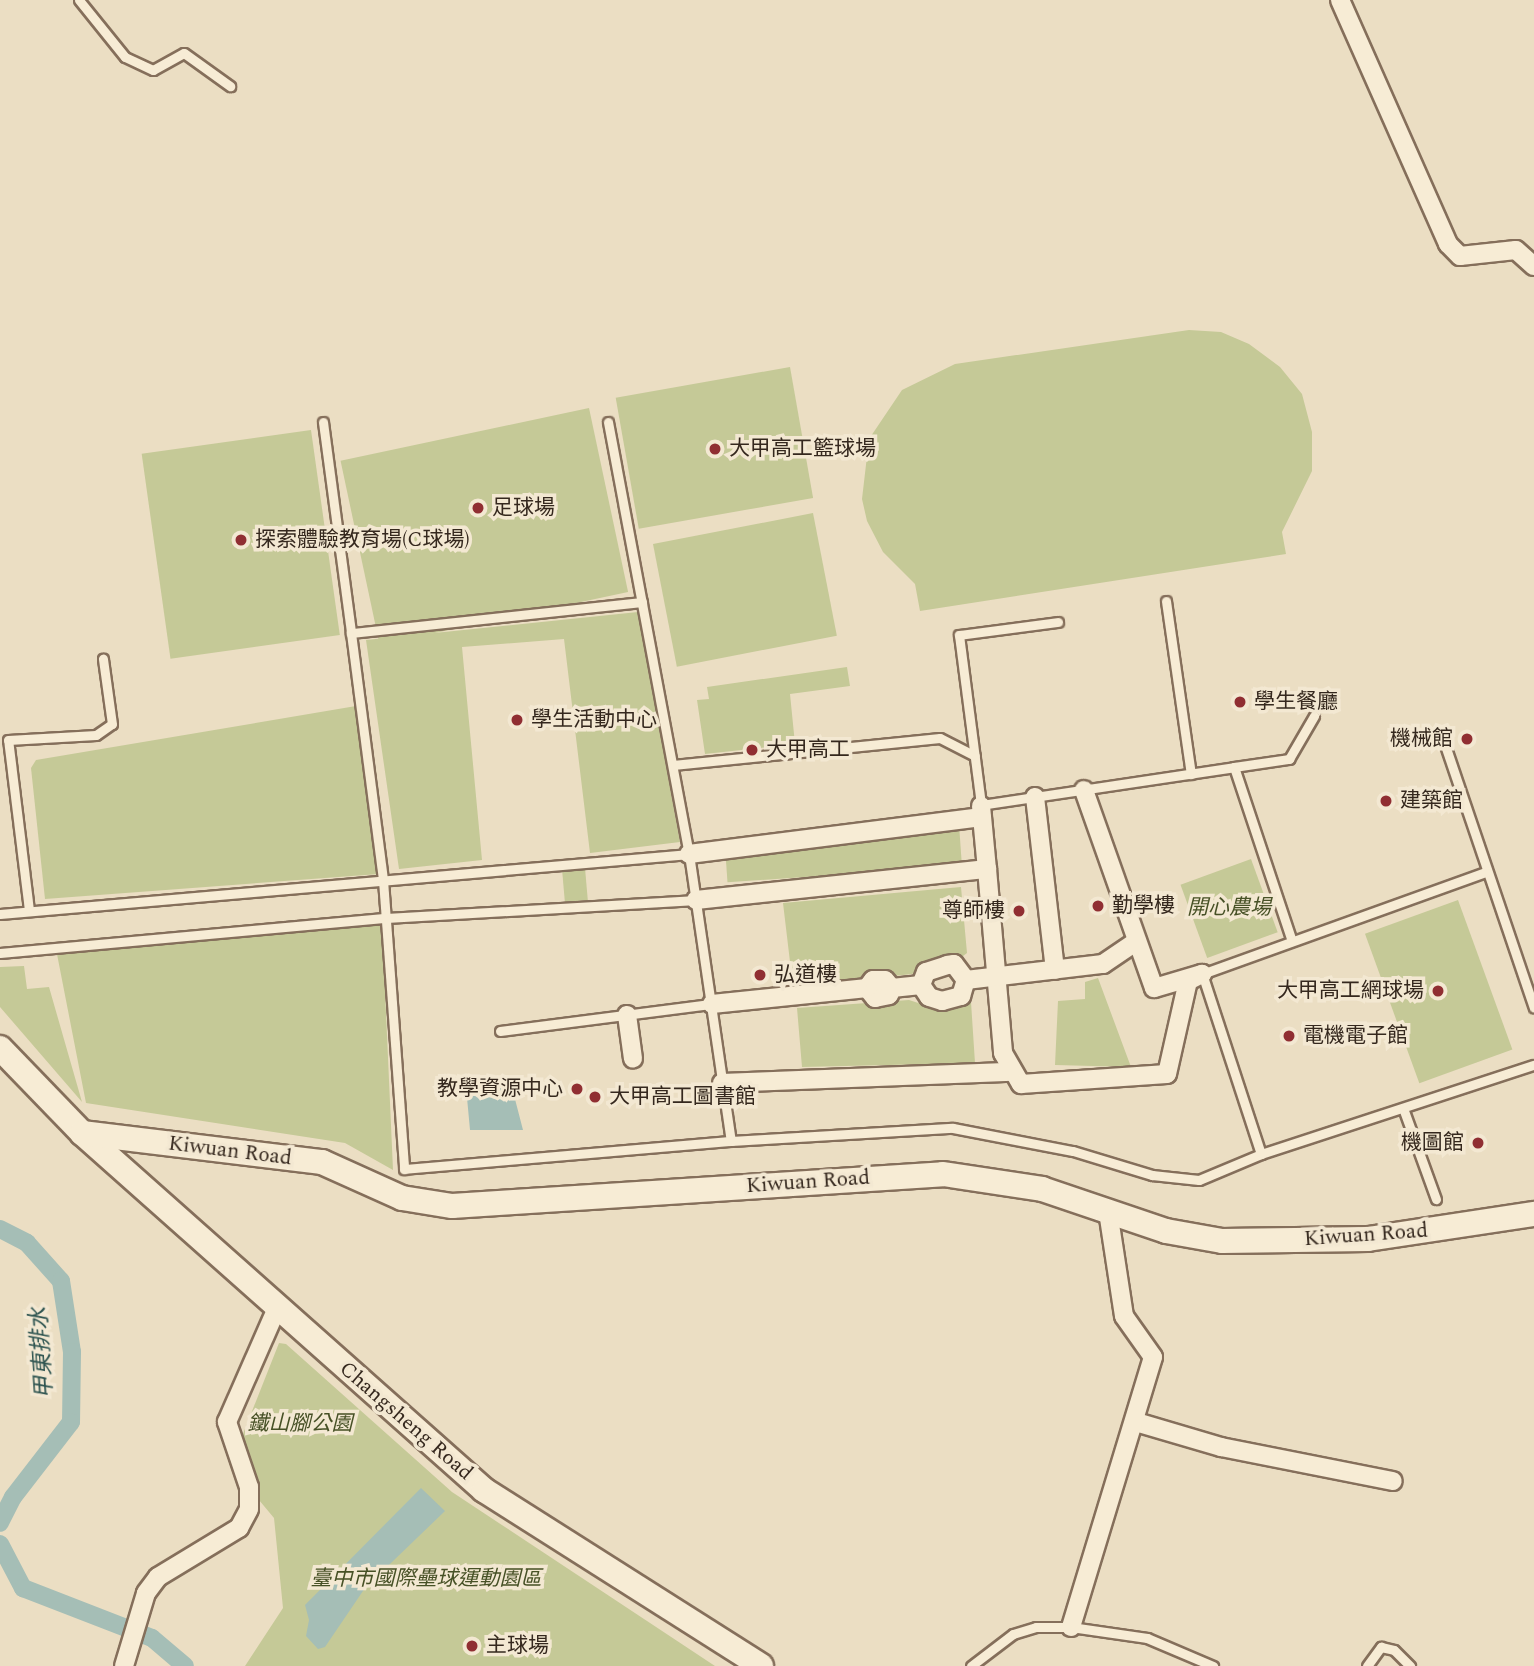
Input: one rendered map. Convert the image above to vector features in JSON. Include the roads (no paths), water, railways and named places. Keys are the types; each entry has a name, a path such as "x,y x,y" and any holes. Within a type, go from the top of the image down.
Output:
{"street":[{"path":"1340,0 1448,244 1460,256 1516,250 1534,266"},
{"path":"1084,790 1154,988 1202,974"},
{"path":"1035,797 1055,970"},
{"path":"689,855 982,811 1003,1053 1012,1073 1021,1084 1167,1074 1188,981 1202,974"},
{"path":"696,900 987,869"},
{"path":"967,980 1103,964 1137,941"},
{"path":"954,964 967,980 961,996 942,1001 929,997 921,985 921,978 933,967 954,964"},
{"path":"712,1004 867,988 873,980 885,980 892,988 921,985"},
{"path":"627,1015 633,1059"},
{"name":"Changsheng Road","path":"0,1048 82,1133 484,1490 761,1666"},
{"path":"722,1083 1012,1073"},
{"name":"Kiwuan Road","path":"82,1133 322,1162 402,1198 452,1206 943,1174 1042,1189 1166,1231 1222,1241 1367,1239 1534,1214"},
{"path":"1071,1627 1136,1422 1153,1357 1124,1316 1108,1211"},
{"path":"124,1666 146,1593 158,1577 239,1528 249,1509 250,1487 227,1422 277,1308"},
{"path":"1136,1422 1221,1447 1393,1481"}],"lane":[{"path":"79,0 125,57 153,70 184,53 230,86"},
{"path":"323,422 383,880 404,1169 731,1141 953,1128 1073,1151 1152,1175 1199,1180 1261,1154 1534,1065"},
{"path":"608,422 689,855 731,1141"},
{"path":"1166,601 1191,774"},
{"path":"351,633 642,603"},
{"path":"1058,622 959,635 982,811 1035,797 1289,760 1314,716"},
{"path":"29,910 8,740 96,735 112,723 103,659"},
{"path":"673,765 940,738 975,756"},
{"path":"1446,748 1534,1008"},
{"path":"1234,767 1292,941"},
{"path":"0,914 689,855"},
{"path":"1261,1154 1202,974 1486,872"},
{"path":"0,953 386,918 696,900"},
{"path":"500,1031 712,1004"},
{"path":"1403,1108 1436,1199"},
{"path":"971,1666 1013,1633 1071,1627 1147,1638 1213,1666"},
{"path":"1367,1666 1381,1647 1394,1650 1409,1666"}],"water":[{"path":"509,1076 523,1130 470,1130 466,1087 498,1086"},
{"path":"421,1488 445,1511 365,1588 325,1647 318,1649 306,1636 309,1620 305,1605"}],"waterway":[{"name":"甲東排水","path":"0,1229 27,1243 61,1281 72,1352 71,1422 13,1497 0,1523"},
{"name":"甲東排水","path":"0,1544 23,1588 152,1638 185,1666"}],"place":[{"name":"大甲高工籃球場","path":"715,449"},
{"name":"足球場","path":"478,508"},
{"name":"探索體驗教育場(C球場)","path":"241,540"},
{"name":"學生餐廳","path":"1240,702"},
{"name":"學生活動中心","path":"517,720"},
{"name":"機械館","path":"1467,739"},
{"name":"大甲高工","path":"752,750"},
{"name":"建築館","path":"1386,801"},
{"name":"勤學樓","path":"1098,906"},
{"name":"尊師樓","path":"1019,911"},
{"name":"弘道樓","path":"760,975"},
{"name":"大甲高工網球場","path":"1438,991"},
{"name":"電機電子館","path":"1289,1036"},
{"name":"教學資源中心","path":"577,1089"},
{"name":"大甲高工圖書館","path":"595,1097"},
{"name":"機圖館","path":"1478,1143"},
{"name":"主球場","path":"472,1646"}],"park label":[{"name":"開心農場","path":"1229,908"},
{"name":"鐵山腳公園","path":"300,1424"},
{"name":"臺中市國際壘球運動園區","path":"426,1579"}]}
